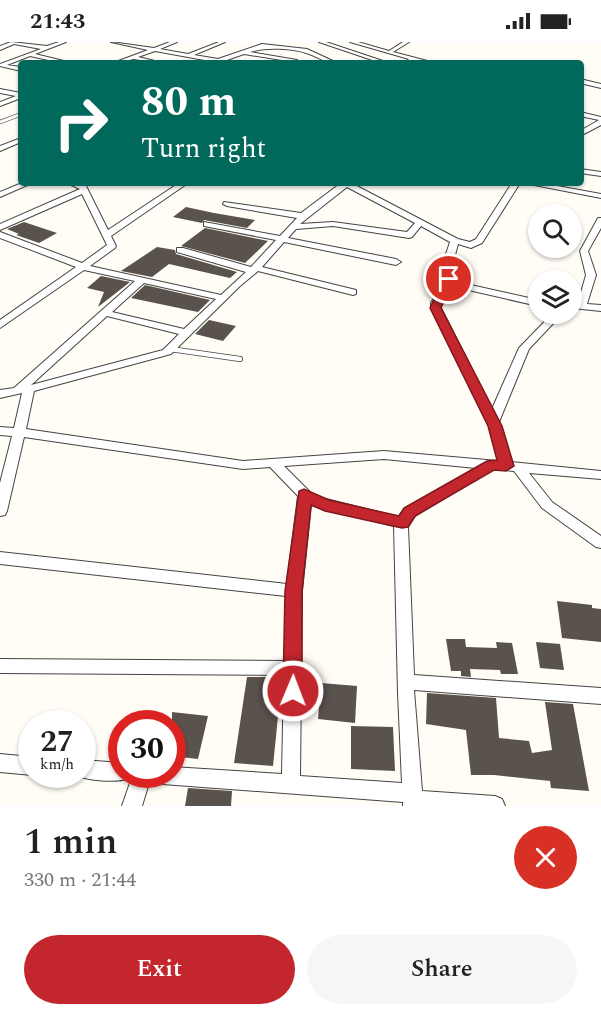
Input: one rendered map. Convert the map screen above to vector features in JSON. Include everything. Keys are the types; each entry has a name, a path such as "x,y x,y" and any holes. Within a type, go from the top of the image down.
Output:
{"street":[{"path":"0,65 64,42"},
{"path":"113,42 176,53 200,60"},
{"path":"124,60 176,42"},
{"path":"190,56 223,42"},
{"path":"321,42 377,60"},
{"path":"338,47 345,42"},
{"path":"352,42 418,60"},
{"path":"391,51 407,42"},
{"path":"0,48 15,43 48,48"},
{"path":"221,60 262,46 312,52 328,60"},
{"path":"241,52 282,60"},
{"path":"295,60 312,52"},
{"path":"157,60 176,53"},
{"path":"30,54 56,60"},
{"path":"132,57 143,60"},
{"path":"262,60 269,57"},
{"path":"0,65 18,69"},
{"path":"0,74 18,69"},
{"path":"584,82 601,86"},
{"path":"0,91 18,94"},
{"path":"0,104 18,97"},
{"path":"584,109 601,112"},
{"path":"584,115 601,121"},
{"path":"584,132 601,121"},
{"path":"0,149 18,141"},
{"path":"584,172 601,174"},
{"path":"0,195 21,186"},
{"path":"0,325 112,246 82,186"},
{"path":"108,234 180,186"},
{"path":"0,394 153,357 170,349 255,269 303,216 342,186"},
{"path":"351,186 455,241 471,245 479,241 514,186"},
{"path":"545,186 601,196"},
{"path":"0,227 85,190"},
{"path":"227,204 303,216"},
{"path":"582,294 591,275 584,251 601,220"},
{"path":"293,227 340,224 409,236 419,223"},
{"path":"207,224 281,241 396,262"},
{"path":"0,235 84,267 223,298"},
{"path":"455,241 447,266 448,283 436,303 436,308 493,422 505,466 547,506 601,543"},
{"path":"180,250 353,292"},
{"path":"0,511 19,432 23,390 142,280"},
{"path":"448,283 528,301"},
{"path":"582,305 601,308"},
{"path":"105,313 187,333"},
{"path":"493,422 524,348 547,324"},
{"path":"0,431 243,465 384,455 601,475"},
{"path":"273,464 304,495 325,505 402,523"},
{"path":"413,800 406,682 402,523 410,512 505,466"},
{"path":"291,784 294,591 304,495"},
{"path":"0,558 294,591"},
{"path":"0,666 293,668"},
{"path":"406,682 601,696"},
{"path":"0,763 18,764"},
{"path":"186,777 291,784 413,800 495,806"},
{"path":"132,806 138,788"}],"lane":[{"path":"0,122 18,115"},
{"path":"170,349 240,359"}],"building":[{"path":"186,207 255,220 247,228 173,217"},
{"path":"24,222 57,233 39,243 16,235 19,234 7,229"},
{"path":"205,228 268,241 245,263 181,246"},
{"path":"157,247 175,250 176,254 237,272 230,278 169,264 152,277 121,271"},
{"path":"101,276 130,282 98,307 104,292 87,288"},
{"path":"145,285 210,300 198,312 131,298"},
{"path":"209,320 236,326 223,341 195,334"},
{"path":"557,601 592,605 592,608 601,609 601,642 562,638"},
{"path":"446,639 465,639 466,647 497,648 496,642 512,643 518,674 501,674 500,670 470,669 471,677 461,676 461,671 451,671"},
{"path":"536,642 560,644 564,670 540,668"},
{"path":"247,677 282,677 273,766 234,763"},
{"path":"321,683 357,686 355,723 318,719"},
{"path":"427,693 496,698 499,738 529,741 532,753 552,750 545,702 573,704 589,791 551,788 550,781 471,775 466,730 426,724"},
{"path":"186,714 208,716 198,759 186,758"},
{"path":"351,726 393,727 395,771 351,769"},
{"path":"188,788 232,791 231,806 185,806"}],"route":[{"path":"293,691 294,591 304,495 325,505 402,523 410,512 492,464 506,466 495,426 436,308 436,303 449,279"}]}
